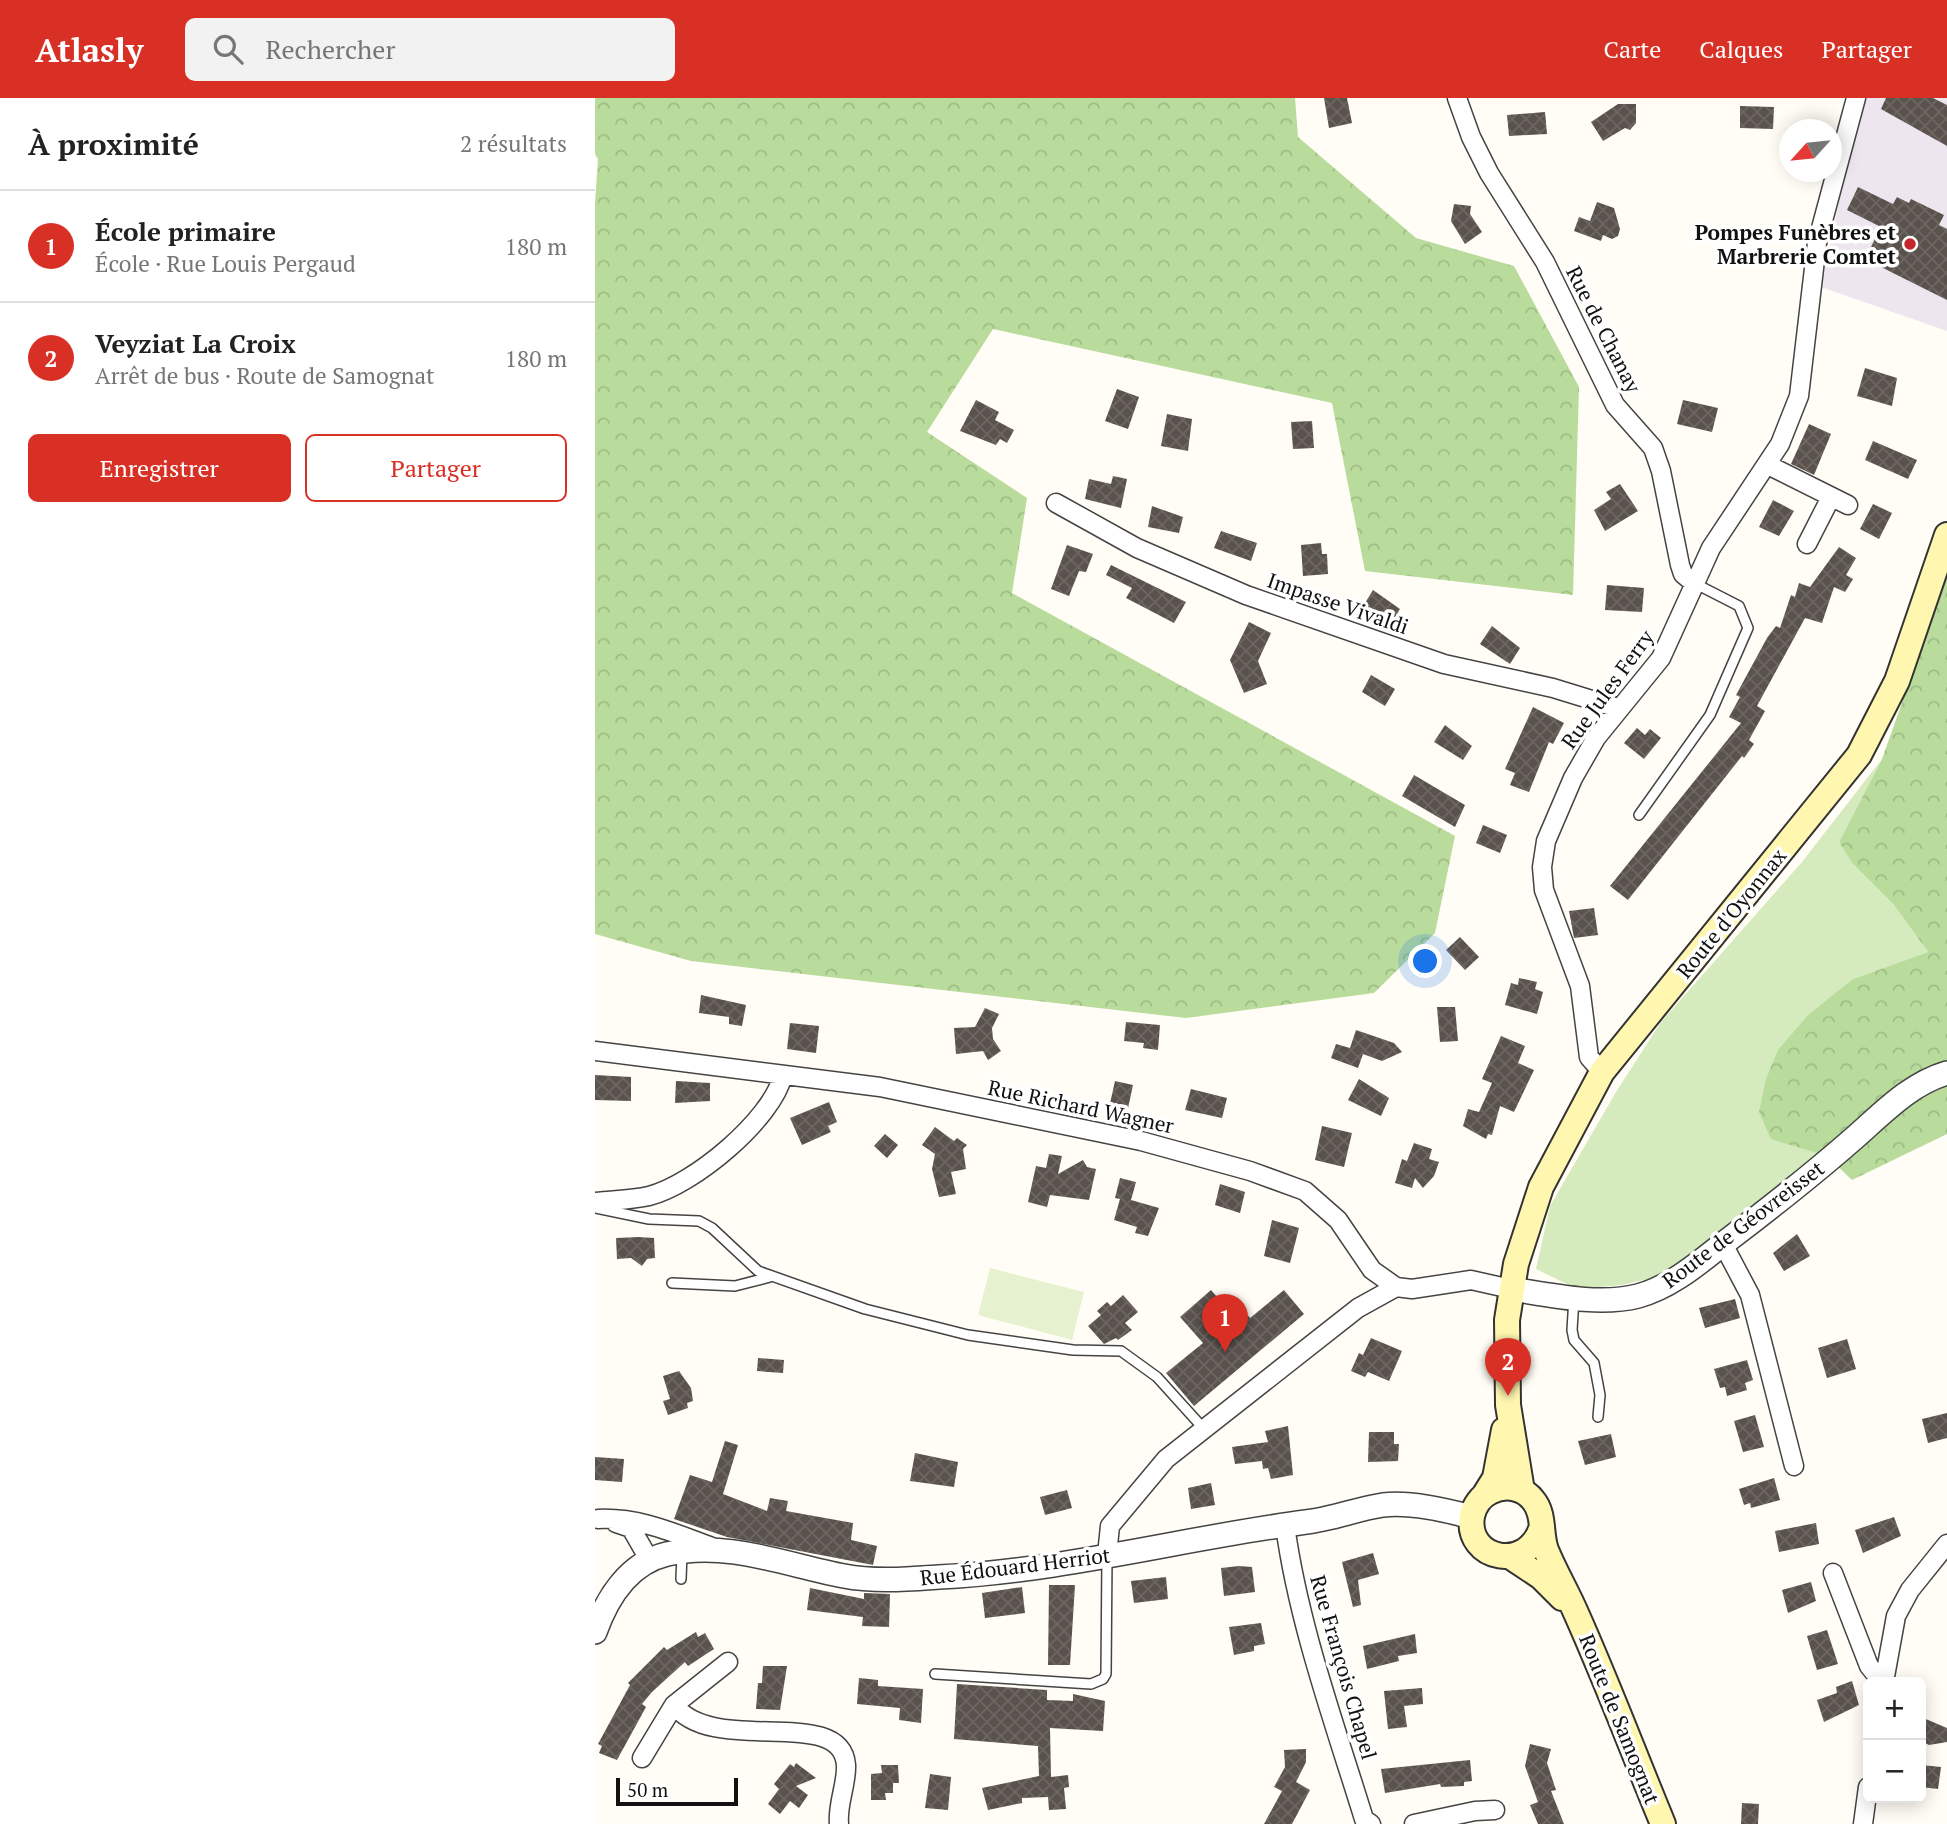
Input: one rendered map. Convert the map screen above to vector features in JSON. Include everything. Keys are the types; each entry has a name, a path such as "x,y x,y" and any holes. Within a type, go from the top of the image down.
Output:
{"main road":[{"name":"Route d'Oyonnax","path":"1511,1289 1523,1239 1541,1187 1602,1072 1859,755 1897,681 1947,535"},
{"path":"1511,1289 1507,1320 1508,1405 1522,1491"},
{"path":"1485,1494 1503,1487 1522,1491 1538,1505 1542,1526 1532,1547 1511,1557 1490,1553 1482,1546 1472,1527 1472,1517 1485,1494 1495,1478 1508,1405"},
{"name":"Route de Samognat","path":"1542,1526 1545,1548 1576,1614 1663,1824"},
{"name":"Route de Samognat","path":"1511,1557 1541,1577 1576,1614"}],"street":[{"name":"Rue de Chanay","path":"1457,98 1471,137 1489,173 1545,262 1615,405 1653,448 1661,471 1680,565 1683,574 1694,583"},
{"name":"Rue Jules Ferry","path":"1602,1072 1589,1058 1580,986 1550,908 1542,867 1546,841 1564,798 1596,738 1661,658 1694,583 1729,518 1780,444 1799,396 1817,243 1856,98"},
{"path":"1768,465 1848,505"},
{"path":"1807,544 1831,497"},
{"name":"Impasse Vivaldi","path":"1056,503 1137,548 1246,595 1444,664 1553,688 1618,708"},
{"name":"Rue Richard Wagner","path":"595,1051 880,1087 1164,1147 1285,1182 1305,1191 1322,1204 1338,1220 1372,1270 1396,1287"},
{"name":"Route de Géovreisset","path":"1511,1289 1592,1299 1640,1296 1679,1277 1800,1184 1895,1102 1919,1085 1947,1073"},
{"path":"595,1202 649,1196 667,1189 724,1153 760,1116 783,1075"},
{"path":"1723,1244 1750,1296 1794,1466"},
{"path":"1107,1555 1108,1532 1114,1520 1166,1459 1358,1308 1396,1287 1412,1289 1471,1280 1511,1289"},
{"name":"Rue Édouard Herriot","path":"595,1632 617,1587 650,1561 682,1552 724,1552 779,1560 845,1576 875,1579 959,1576 1107,1555 1387,1505 1472,1517"},
{"path":"596,1519 641,1521 724,1552"},
{"path":"596,1519 631,1528 650,1561"},
{"name":"Rue François Chapel","path":"1285,1525 1294,1576 1362,1822"},
{"path":"1884,1677 1896,1616 1910,1590 1947,1545"},
{"path":"1833,1573 1869,1666 1879,1677"},
{"path":"642,1758 674,1705 728,1662"},
{"path":"674,1705 689,1720 730,1732 822,1734 840,1748 846,1765 839,1824"},
{"path":"1863,1824 1866,1803"},
{"path":"1414,1824 1475,1811 1495,1810"}],"lane":[{"path":"1639,815 1710,715 1748,628 1739,606 1694,583"},
{"path":"595,1208 649,1219 699,1221 712,1228 742,1259 770,1277 844,1303 968,1335 1073,1350 1121,1351 1157,1377 1203,1429"},
{"path":"672,1283 726,1287 770,1277"},
{"path":"1574,1297 1572,1330 1574,1340 1594,1363 1599,1395 1598,1417"},
{"path":"681,1579 682,1552"},
{"path":"935,1674 1091,1684 1103,1679 1106,1674 1107,1555"}],"shaded area":[{"path":"1864,98 1947,98 1947,331 1821,287 1850,149"}],"green space":[{"path":"595,98 1295,98 1298,137 1416,238 1514,266 1579,387 1573,595 1365,571 1332,403 993,329 927,432 1027,498 1012,593 1455,836 1435,933 1374,993 1186,1018 691,961 595,934 595,204 598,159 595,154"},
{"path":"1947,576 1947,1134 1852,1180 1827,1156 1771,1139 1759,1112 1766,1079 1778,1050 1808,1015 1853,979 1928,952 1894,905 1852,863 1839,842 1882,759"},
{"path":"1882,759 1839,842 1852,863 1894,905 1928,952 1853,979 1827,1156 1669,1274 1622,1285 1577,1289 1536,1269 1550,1206 1616,1092 1661,1022 1802,862"},
{"path":"990,1268 1084,1292 1072,1340 978,1315"}],"building":[{"path":"1324,98 1347,98 1352,123 1329,128"},
{"path":"1886,98 1933,98 1947,105 1947,146 1881,109"},
{"path":"1618,104 1636,104 1636,123 1630,130 1625,128 1603,141 1591,122"},
{"path":"1740,106 1774,107 1773,129 1740,128"},
{"path":"1545,112 1547,134 1509,136 1507,115"},
{"name":"Pompes Funèbres et Marbrerie Comtet","path":"1858,187 1893,204 1897,197 1909,203 1911,199 1944,215 1939,225 1947,229 1947,300 1865,259 1881,227 1847,210"},
{"path":"1597,202 1614,208 1620,229 1618,236 1612,239 1603,235 1601,241 1574,231 1579,217 1590,221"},
{"path":"1454,204 1471,206 1470,214 1482,232 1465,244 1451,221"},
{"path":"1865,368 1897,378 1892,406 1857,396"},
{"path":"1117,389 1139,397 1128,429 1105,421"},
{"path":"976,400 999,412 995,420 1014,430 1007,443 1000,439 996,445 960,431"},
{"path":"1683,400 1718,408 1712,432 1677,424"},
{"path":"1167,414 1192,419 1188,451 1161,446"},
{"path":"1312,421 1314,448 1293,449 1291,422"},
{"path":"1809,424 1831,434 1814,475 1791,464"},
{"path":"1873,441 1917,460 1908,479 1865,460"},
{"path":"1113,476 1127,479 1121,508 1085,499 1089,479 1111,484"},
{"path":"1620,484 1638,511 1605,531 1594,510 1611,499 1606,492"},
{"path":"1773,500 1794,511 1779,536 1759,527"},
{"path":"1873,504 1892,513 1879,539 1860,529"},
{"path":"1152,506 1183,517 1179,533 1148,527"},
{"path":"1221,531 1257,543 1251,561 1214,548"},
{"path":"1321,543 1322,554 1327,554 1328,574 1303,576 1301,545"},
{"path":"1067,545 1093,554 1086,572 1079,571 1069,596 1051,589"},
{"path":"1839,547 1856,558 1846,575 1853,579 1845,592 1834,587 1822,623 1805,618 1757,706 1765,711 1749,740 1754,744 1628,900 1610,886 1741,723 1729,717 1740,697 1736,695 1767,638 1776,626 1780,628 1791,595 1795,597 1799,583 1810,587"},
{"path":"1111,565 1186,602 1174,623 1126,598 1132,588 1106,575"},
{"path":"1607,585 1644,588 1642,612 1605,610"},
{"path":"1373,590 1400,609 1389,628 1360,611"},
{"path":"1249,622 1271,633 1258,661 1267,684 1244,693 1230,660"},
{"path":"1492,626 1520,648 1510,664 1480,644"},
{"path":"1371,675 1395,689 1385,706 1362,692"},
{"path":"1533,707 1564,723 1553,744 1549,742 1529,792 1510,785 1515,773 1505,769"},
{"path":"1445,725 1472,746 1463,760 1434,742"},
{"path":"1637,728 1645,735 1650,729 1661,738 1644,759 1624,743"},
{"path":"1414,775 1465,805 1455,827 1402,796"},
{"path":"1483,825 1507,835 1500,853 1476,843"},
{"path":"1594,908 1598,935 1574,938 1569,911"},
{"path":"1460,937 1479,957 1465,970 1446,950"},
{"path":"1519,978 1537,982 1535,989 1543,992 1537,1014 1505,1005 1511,983 1518,985"},
{"path":"701,995 746,1005 742,1026 729,1024 729,1017 699,1013"},
{"path":"1437,1007 1455,1007 1458,1041 1440,1042"},
{"path":"985,1008 999,1014 992,1028 993,1039 1001,1051 988,1060 983,1051 956,1054 954,1028 975,1027"},
{"path":"1126,1022 1160,1025 1158,1050 1143,1048 1144,1043 1124,1041"},
{"path":"790,1023 819,1026 816,1053 787,1049"},
{"path":"1356,1030 1394,1043 1402,1052 1382,1061 1363,1054 1358,1068 1331,1058 1336,1044 1350,1048"},
{"path":"1501,1036 1525,1046 1518,1063 1534,1070 1514,1112 1500,1106 1492,1135 1488,1134 1486,1139 1463,1126 1468,1109 1479,1112 1492,1083 1482,1079"},
{"path":"595,1075 631,1077 631,1101 595,1100"},
{"path":"1359,1079 1389,1098 1381,1116 1348,1100"},
{"path":"676,1081 710,1083 710,1101 675,1103"},
{"path":"1115,1081 1133,1085 1127,1113 1109,1108"},
{"path":"1191,1089 1227,1098 1222,1118 1185,1110"},
{"path":"829,1102 837,1122 828,1126 831,1132 802,1145 790,1118"},
{"path":"1322,1126 1352,1133 1344,1167 1315,1160"},
{"path":"935,1127 954,1141 957,1138 967,1145 963,1149 966,1169 951,1172 956,1194 939,1197 932,1169 935,1154 922,1145"},
{"path":"885,1134 898,1145 887,1158 874,1146"},
{"path":"1414,1143 1432,1149 1429,1159 1439,1162 1434,1176 1423,1188 1415,1178 1412,1188 1395,1183 1402,1159 1407,1161"},
{"path":"1049,1154 1062,1156 1058,1174 1083,1160 1087,1167 1096,1169 1089,1200 1050,1195 1047,1207 1028,1202 1036,1166 1046,1168"},
{"path":"1120,1178 1136,1182 1131,1200 1159,1208 1148,1236 1135,1233 1137,1227 1114,1220 1120,1199 1115,1198"},
{"path":"1220,1184 1245,1192 1240,1213 1215,1205"},
{"path":"1272,1220 1299,1228 1290,1263 1264,1256"},
{"path":"1797,1234 1810,1256 1784,1271 1773,1253"},
{"path":"616,1238 654,1238 655,1258 647,1259 642,1266 631,1258 617,1259"},
{"path":"1211,1290 1235,1318 1244,1311 1250,1318 1284,1290 1304,1314 1194,1406 1166,1373 1203,1343 1180,1317"},
{"path":"1123,1295 1138,1312 1125,1323 1132,1330 1118,1340 1116,1338 1104,1344 1088,1326 1101,1315 1097,1311 1107,1302 1111,1306"},
{"path":"1735,1299 1740,1318 1705,1328 1699,1308"},
{"path":"1371,1338 1402,1351 1389,1381 1368,1372 1365,1377 1351,1371 1359,1353 1363,1355"},
{"path":"1847,1339 1856,1369 1827,1378 1818,1348"},
{"path":"758,1358 784,1360 783,1373 757,1371"},
{"path":"1747,1360 1753,1380 1745,1383 1747,1390 1727,1396 1725,1387 1720,1388 1714,1369"},
{"path":"679,1371 691,1388 693,1401 687,1403 688,1408 668,1415 663,1401 670,1399 663,1376"},
{"path":"1947,1413 1947,1438 1928,1443 1922,1419"},
{"path":"1755,1415 1764,1447 1743,1452 1734,1421"},
{"path":"1288,1426 1293,1475 1271,1479 1268,1468 1263,1469 1262,1461 1235,1464 1232,1447 1268,1442 1265,1431"},
{"path":"1369,1432 1394,1432 1394,1444 1399,1444 1398,1461 1368,1462"},
{"path":"1611,1434 1616,1457 1585,1465 1578,1441"},
{"path":"725,1441 738,1445 723,1494 767,1511 770,1498 788,1501 786,1511 853,1523 851,1540 877,1546 873,1565 727,1537 674,1519 690,1475 712,1482"},
{"path":"915,1453 958,1462 954,1487 910,1481"},
{"path":"595,1457 624,1459 622,1482 595,1480"},
{"path":"1774,1478 1780,1500 1751,1508 1750,1503 1744,1505 1739,1489"},
{"path":"1211,1483 1215,1505 1191,1509 1188,1488"},
{"path":"1067,1490 1072,1508 1045,1515 1040,1497"},
{"path":"1894,1517 1901,1536 1863,1553 1855,1530"},
{"path":"1816,1523 1819,1544 1779,1552 1775,1531"},
{"path":"1373,1553 1379,1574 1358,1580 1361,1605 1353,1607 1342,1562"},
{"path":"1252,1567 1255,1592 1224,1596 1221,1568"},
{"path":"1166,1577 1168,1599 1134,1603 1131,1581"},
{"path":"1811,1582 1816,1601 1788,1613 1782,1590"},
{"path":"1049,1585 1075,1585 1070,1665 1048,1665"},
{"path":"1022,1587 1025,1613 985,1618 982,1593"},
{"path":"810,1588 864,1599 864,1593 890,1594 889,1627 862,1626 863,1617 807,1610"},
{"path":"1261,1623 1265,1644 1254,1646 1254,1651 1234,1655 1229,1627"},
{"path":"1827,1630 1838,1664 1817,1670 1807,1636"},
{"path":"696,1632 698,1637 705,1633 714,1649 688,1666 685,1662 652,1692 642,1704 646,1707 617,1760 599,1753 602,1746 598,1744 630,1685 628,1683 664,1647 667,1650"},
{"path":"1415,1634 1417,1653 1398,1656 1399,1661 1367,1669 1363,1646"},
{"path":"763,1666 787,1666 780,1710 756,1709 758,1683 762,1683"},
{"path":"859,1678 878,1680 878,1686 923,1689 921,1723 899,1720 900,1708 857,1704"},
{"path":"1852,1681 1859,1705 1824,1722 1817,1700 1837,1693 1836,1687"},
{"path":"957,1684 1047,1690 1047,1700 1073,1701 1073,1694 1105,1701 1103,1731 1050,1728 1051,1777 1068,1775 1069,1787 1064,1788 1066,1809 1049,1810 1048,1797 1022,1798 1022,1803 988,1810 982,1788 1039,1776 1038,1746 954,1739"},
{"path":"1422,1688 1423,1704 1404,1706 1407,1727 1388,1729 1384,1691"},
{"path":"1926,1719 1947,1728 1947,1742 1926,1744"},
{"path":"1530,1744 1551,1749 1547,1763 1556,1790 1551,1791 1564,1824 1538,1824 1530,1805 1538,1802 1525,1766"},
{"path":"1306,1749 1306,1762 1296,1782 1310,1790 1292,1824 1264,1824 1282,1791 1274,1787 1285,1767 1284,1750"},
{"path":"1470,1760 1472,1781 1464,1782 1464,1786 1441,1787 1440,1784 1385,1793 1381,1769"},
{"path":"796,1763 816,1778 796,1786 808,1795 799,1808 790,1801 780,1814 768,1804 779,1789 774,1784 790,1764 794,1767"},
{"path":"881,1765 898,1765 899,1783 893,1783 893,1793 885,1793 886,1800 871,1800 871,1774 882,1773"},
{"path":"1926,1766 1941,1767 1938,1789 1926,1788"},
{"path":"930,1774 951,1777 948,1810 925,1808"},
{"path":"1742,1803 1759,1804 1758,1824 1741,1824"}],"place":[{"name":"Pompes Funèbres et Marbrerie Comtet","path":"1910,244"},
{"name":"École primaire","path":"1225,1352"},
{"name":"Veyziat La Croix","path":"1508,1396"}]}
